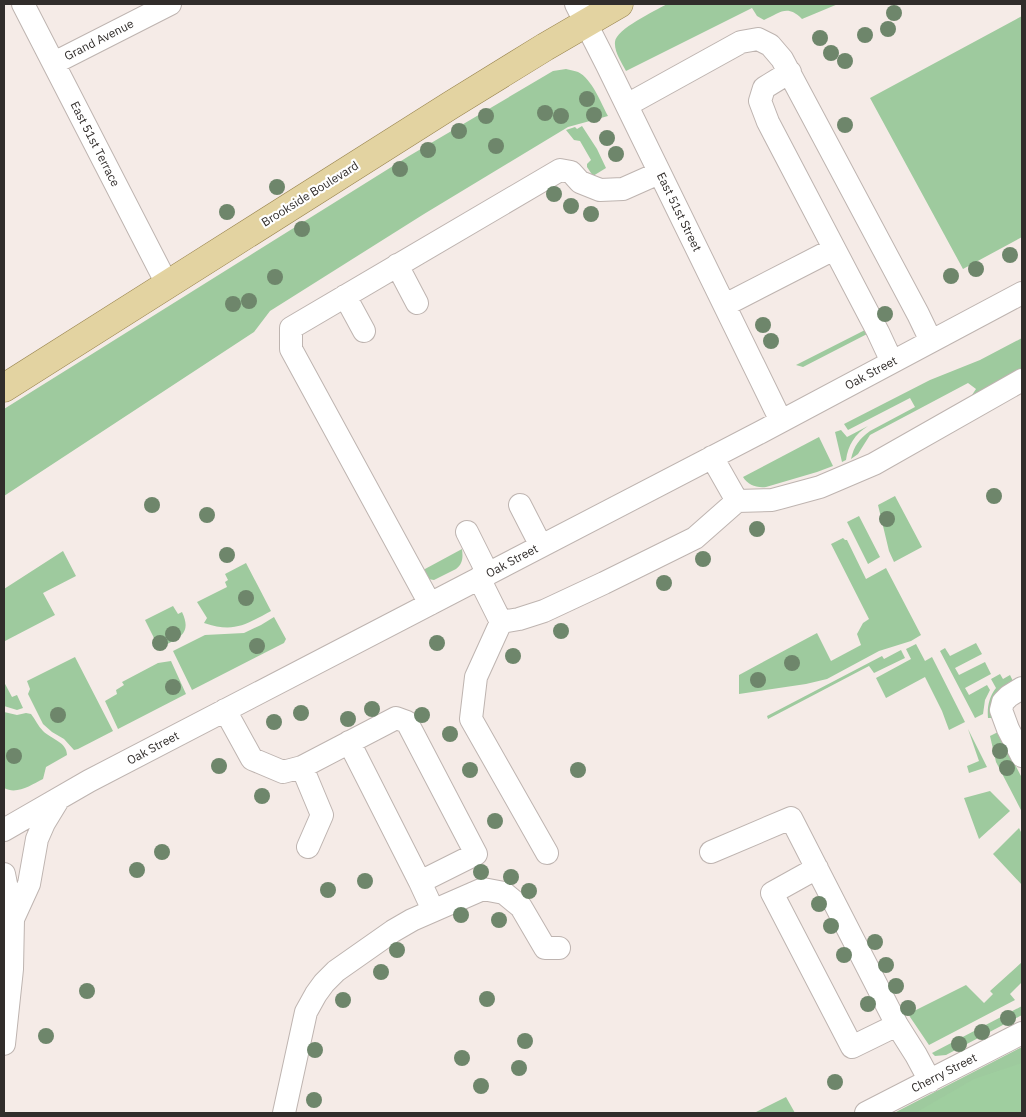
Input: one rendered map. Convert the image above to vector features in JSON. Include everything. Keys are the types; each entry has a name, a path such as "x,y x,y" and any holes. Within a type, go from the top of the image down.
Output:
{"main road":[{"name":"Brookside Boulevard","path":"4,388 467,96 581,13 619,4"}],"street":[{"name":"East 51st Terrace","path":"24,4 167,284"},
{"name":"Grand Avenue","path":"54,63 170,4"},
{"name":"East 51st Street","path":"581,13 781,421"},
{"path":"627,105 741,42 758,40 770,45 790,72 932,341"},
{"path":"790,72 764,88 760,101 768,122 892,362"},
{"path":"430,604 291,349 291,328 560,170 571,172 580,182 600,190 623,189 659,173"},
{"path":"725,305 834,249"},
{"path":"398,265 417,303"},
{"name":"Oak Street","path":"4,830 89,781 781,421 1022,293"},
{"path":"345,296 364,331"},
{"path":"501,622 519,619 544,611 695,538 737,501 772,500 822,486 874,464 1022,380"},
{"path":"712,456 737,501"},
{"path":"520,505 540,546"},
{"path":"467,532 501,622 476,677 471,719 547,853"},
{"path":"1022,688 1003,702 1001,710 1008,729 1022,756"},
{"path":"225,710 252,759 283,772 302,767 396,718 407,722 476,854 420,882"},
{"path":"348,742 433,910"},
{"path":"302,767 322,815 308,847"},
{"path":"13,919 29,884 37,839 58,799"},
{"path":"712,852 791,818 897,1025 930,1081"},
{"path":"816,868 772,893 852,1048 897,1025"},
{"path":"4,874 13,919 12,969 4,1044"},
{"path":"284,1113 306,1012 316,994 336,971 393,931 433,910 483,889 504,894 521,907 545,948 559,948"},
{"name":"Cherry Street","path":"866,1113 1022,1033"}],"green space":[{"path":"667,4 838,4 802,19 797,14 783,11 764,20 757,16 752,8 626,71 616,50 615,42 617,37 629,26"},
{"path":"1022,16 1022,237 963,269 870,98"},
{"path":"566,69 578,72 588,80 608,116 568,127 424,214 270,311 254,332 4,496 4,409 409,156 553,71"},
{"path":"582,126 597,149 606,168 593,176 587,167 591,160 580,141 574,140 566,130 575,127 577,129"},
{"path":"867,329 869,333 803,367 796,365"},
{"path":"1022,338 1022,371 970,398 976,389 968,383 870,435 858,454 851,459 855,447 866,434 915,407 910,398 848,430 844,424 930,380 980,360"},
{"path":"868,426 853,440 848,449 846,460 842,462 835,432 841,430 847,437"},
{"path":"819,437 833,466 766,487 753,485 743,477"},
{"path":"895,496 922,547 894,562 889,551 878,505"},
{"path":"859,516 880,557 868,564 847,522"},
{"path":"843,538 847,540 866,579 886,568 921,635 911,641 879,651 827,679 739,694 739,675 817,633 831,661 861,645 857,634 863,623 869,619 831,544"},
{"path":"462,549 462,560 456,569 434,580 428,579 421,573 425,569"},
{"path":"63,551 76,576 43,593 55,615 5,641 4,589"},
{"path":"246,563 271,611 239,626 223,627 204,623 207,618 197,602 227,587 225,582 228,580 225,574"},
{"path":"173,606 178,614 182,612 186,626 177,639 159,648 145,620"},
{"path":"274,617 286,639 284,643 192,690 173,651 205,635 244,633"},
{"path":"976,643 982,654 955,668 959,675 985,662 991,674 965,688 969,695 987,685 990,690 985,700 983,714 975,718 940,651 945,648 950,656"},
{"path":"916,644 925,661 932,657 965,722 949,730 925,677 886,698 876,678 911,659 906,649"},
{"path":"901,650 905,658 874,673 869,666 768,719 767,716 882,656 884,659"},
{"path":"75,657 113,731 74,750 64,739 43,724 28,694 30,689 27,681"},
{"path":"171,661 186,694 118,729 105,701 117,694 116,690 124,685 122,682 158,663"},
{"path":"1000,674 1003,679 1010,675 1013,681 993,718 988,718 989,702 996,688 991,679"},
{"path":"4,682 12,697 17,695 23,708 17,710 4,706"},
{"path":"4,712 17,715 31,714 46,734 62,744 67,755 46,767 43,779 19,790 4,788"},
{"path":"968,729 987,767 969,773 967,766 979,761"},
{"path":"998,732 1022,778 1022,812 996,762 990,736"},
{"path":"990,791 1010,811 979,839 964,798"},
{"path":"1019,828 1022,834 1022,885 993,854"},
{"path":"1022,962 1022,982 1010,994 1015,1000 929,1045 908,1014 966,985 984,1003 993,994 990,991"},
{"path":"1022,1006 1022,1015 946,1055 935,1056 932,1053"},
{"path":"1022,1047 1022,1113 894,1113"},
{"path":"1022,1063 1022,1113 915,1113 974,1079"},
{"path":"786,1097 795,1113 754,1113"}]}
